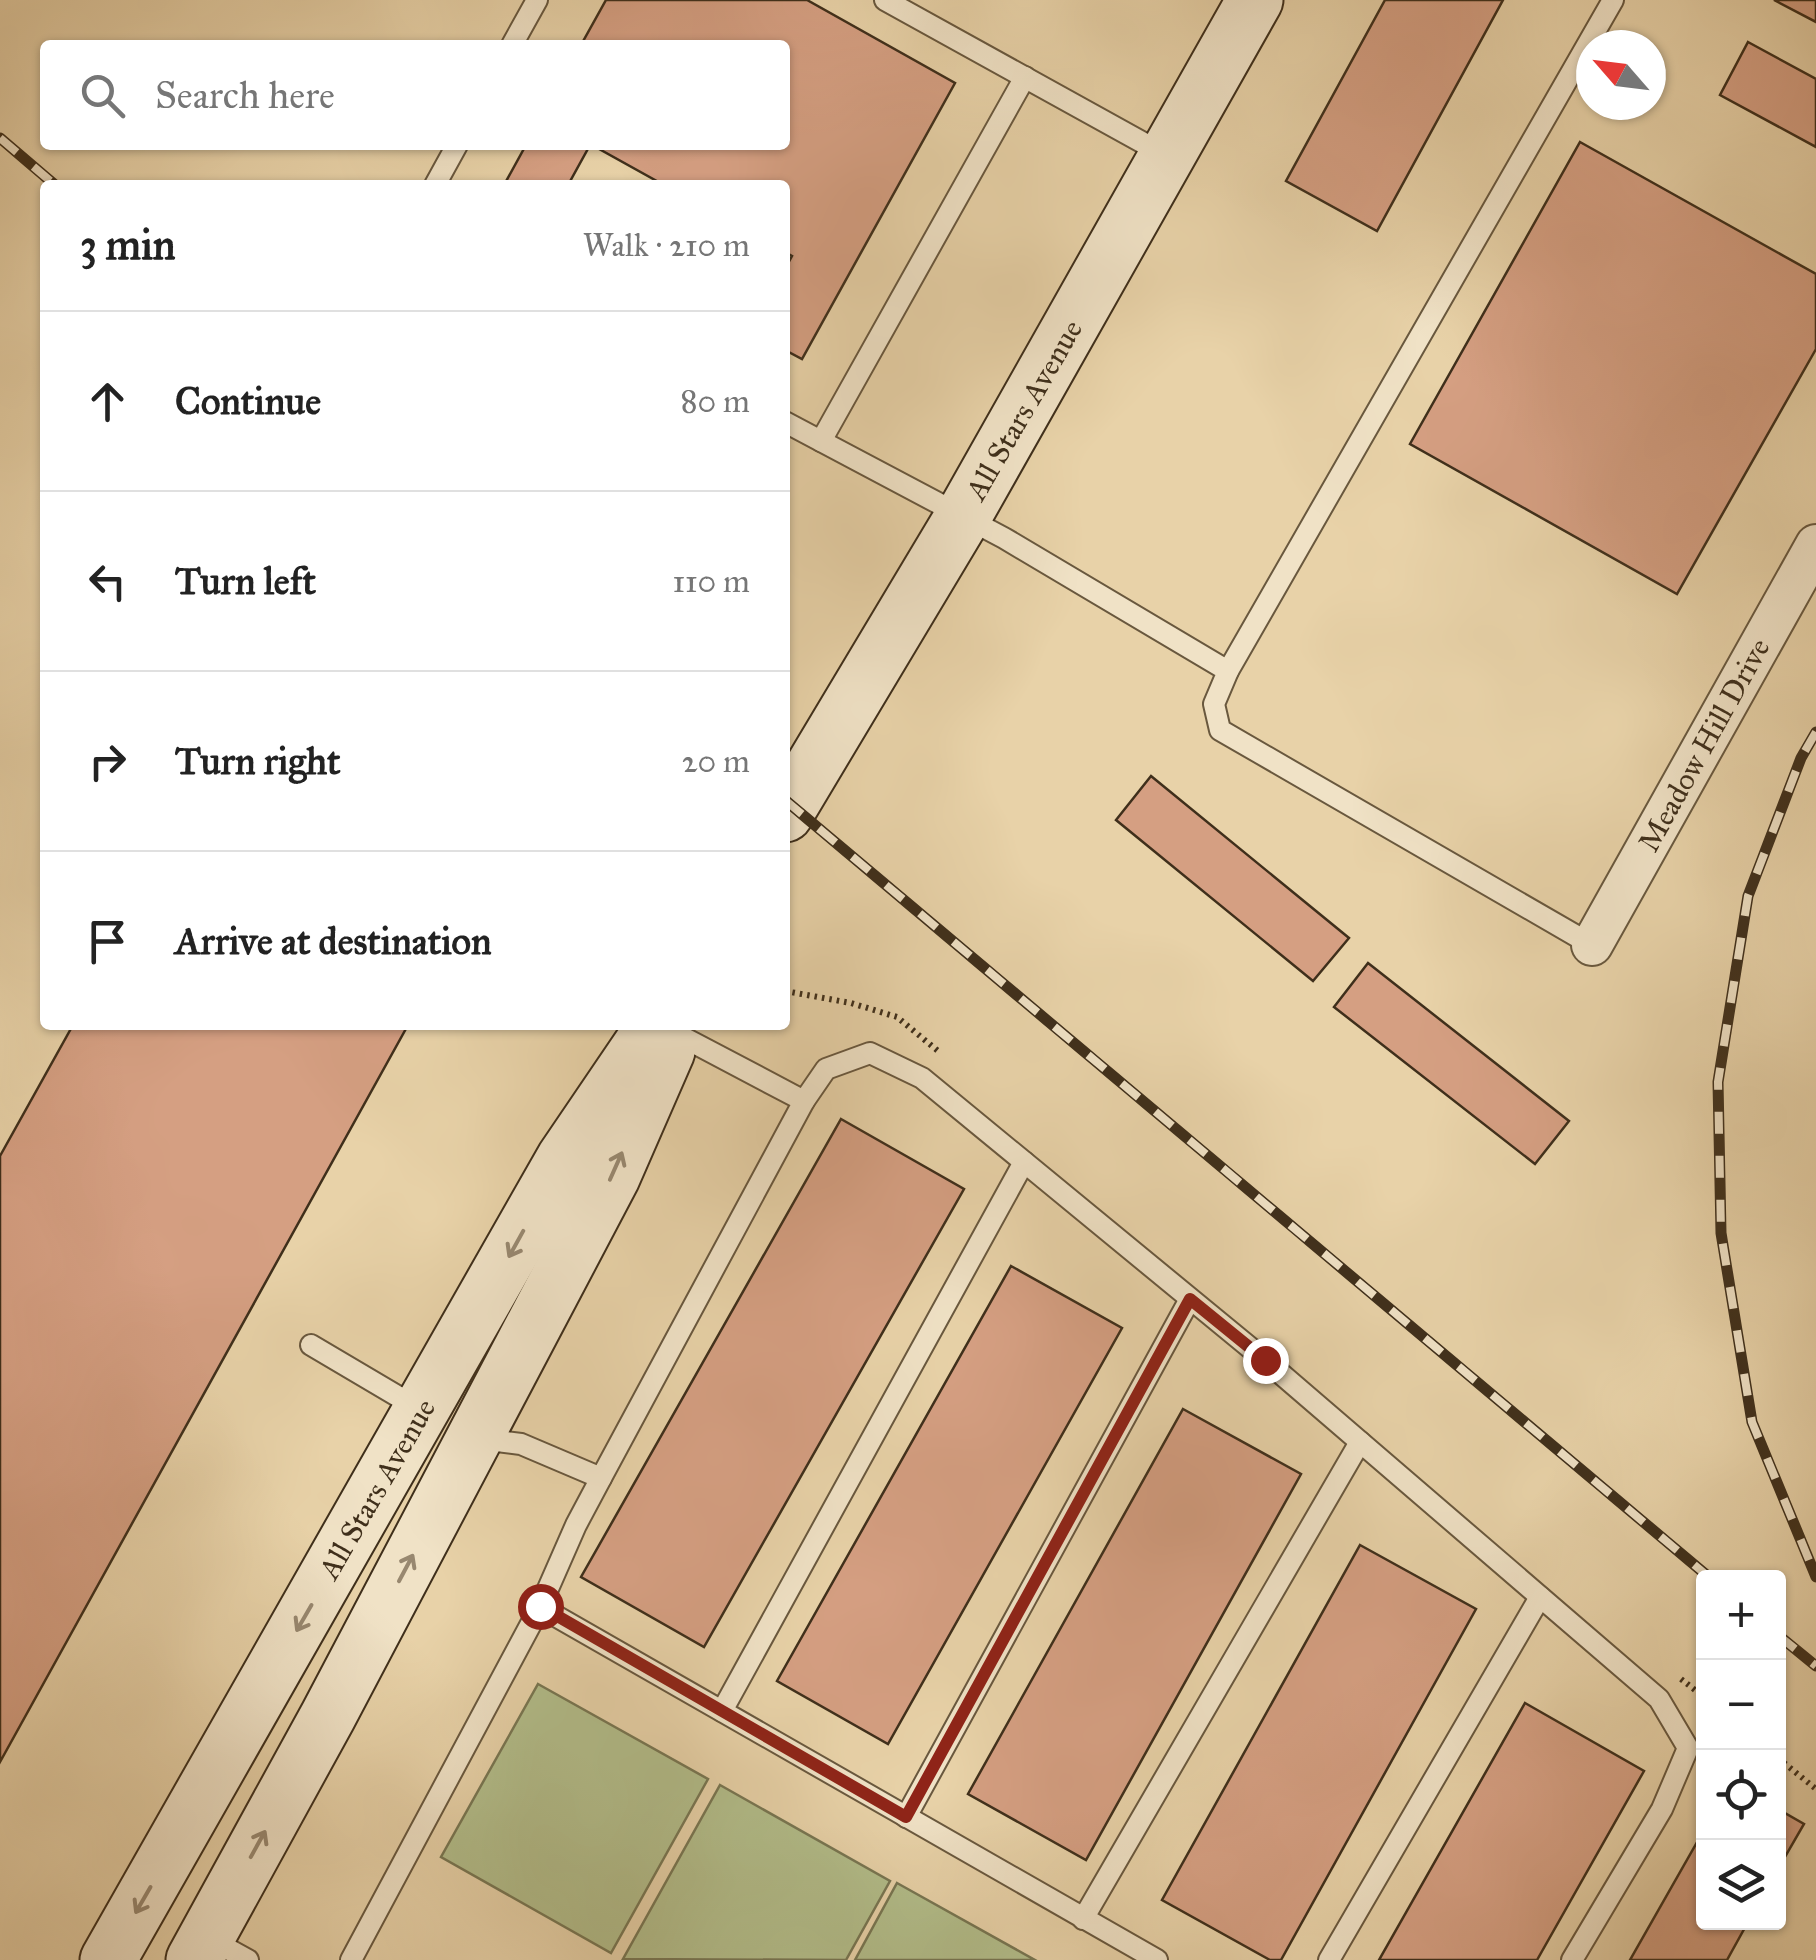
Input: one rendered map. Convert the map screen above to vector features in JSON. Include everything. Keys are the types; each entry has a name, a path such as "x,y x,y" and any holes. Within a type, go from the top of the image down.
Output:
{"street":[{"name":"All Stars Avenue","path":"790,806 964,516 1255,0"},
{"name":"Meadow Hill Drive","path":"1592,945 1816,545"},
{"name":"All Stars Avenue","path":"108,1960 564,1159 667,1030"},
{"name":"All Stars Avenue","path":"216,1952 328,1716 612,1177 668,1030"},
{"path":"422,1410 474,1439"}],"lane":[{"path":"515,40 537,0"},
{"path":"884,0 1168,156"},
{"path":"1592,945 1220,730 1214,704 1228,672 1612,0"},
{"path":"821,441 1025,78"},
{"path":"438,180 454,150"},
{"path":"790,425 964,516 1228,672"},
{"path":"673,1030 804,1101"},
{"path":"351,1960 540,1606 576,1525 804,1101 826,1069 870,1053 922,1078 1360,1442 1659,1698 1688,1748 1662,1810 1572,1960"},
{"path":"722,1711 1024,1162"},
{"path":"906,1817 1190,1299"},
{"path":"311,1344 422,1410"},
{"path":"474,1439 521,1444 602,1478"},
{"path":"1083,1919 1360,1442"},
{"path":"1330,1960 1540,1597"},
{"path":"540,1606 1156,1960"}],"path":[{"path":"1786,1765 1816,1789"}],"green space":[{"path":"538,1684 708,1779 611,1953 441,1857"},
{"path":"720,1785 890,1881 846,1960 623,1959"},
{"path":"897,1883 1035,1960 855,1960"}],"building":[{"path":"606,0 807,0 955,83 802,359 790,353 790,180 655,180 601,150 790,150 790,40 584,40"},
{"path":"1385,0 1503,0 1377,231 1286,181"},
{"path":"1774,0 1816,0 1816,22"},
{"path":"1748,42 1816,79 1816,147 1720,95"},
{"path":"1580,142 1816,274 1816,349 1677,594 1410,444"},
{"path":"523,150 587,150 571,180 507,180"},
{"path":"1151,776 1349,938 1313,981 1116,820"},
{"path":"1368,963 1569,1121 1535,1164 1334,1007"},
{"path":"70,1030 405,1030 0,1762 0,1156"},
{"path":"841,1119 964,1189 704,1647 581,1577"},
{"path":"1011,1266 1122,1328 888,1744 777,1681"},
{"path":"1183,1409 1301,1474 1086,1860 968,1794"},
{"path":"1360,1545 1476,1609 1281,1960 1270,1960 1162,1900"},
{"path":"1525,1703 1644,1771 1537,1960 1379,1960"},
{"path":"1786,1814 1804,1824 1786,1855"},
{"path":"1696,1844 1696,1930 1744,1930 1727,1960 1630,1960"}],"railway":[{"path":"0,138 49,180"},
{"path":"1816,732 1801,758 1748,896 1718,1082 1721,1233 1752,1422 1816,1577"},
{"path":"790,804 1700,1570"},
{"path":"1786,1642 1816,1666"}],"route":[{"path":"540,1606 906,1817 1190,1299 1265,1360"}]}
